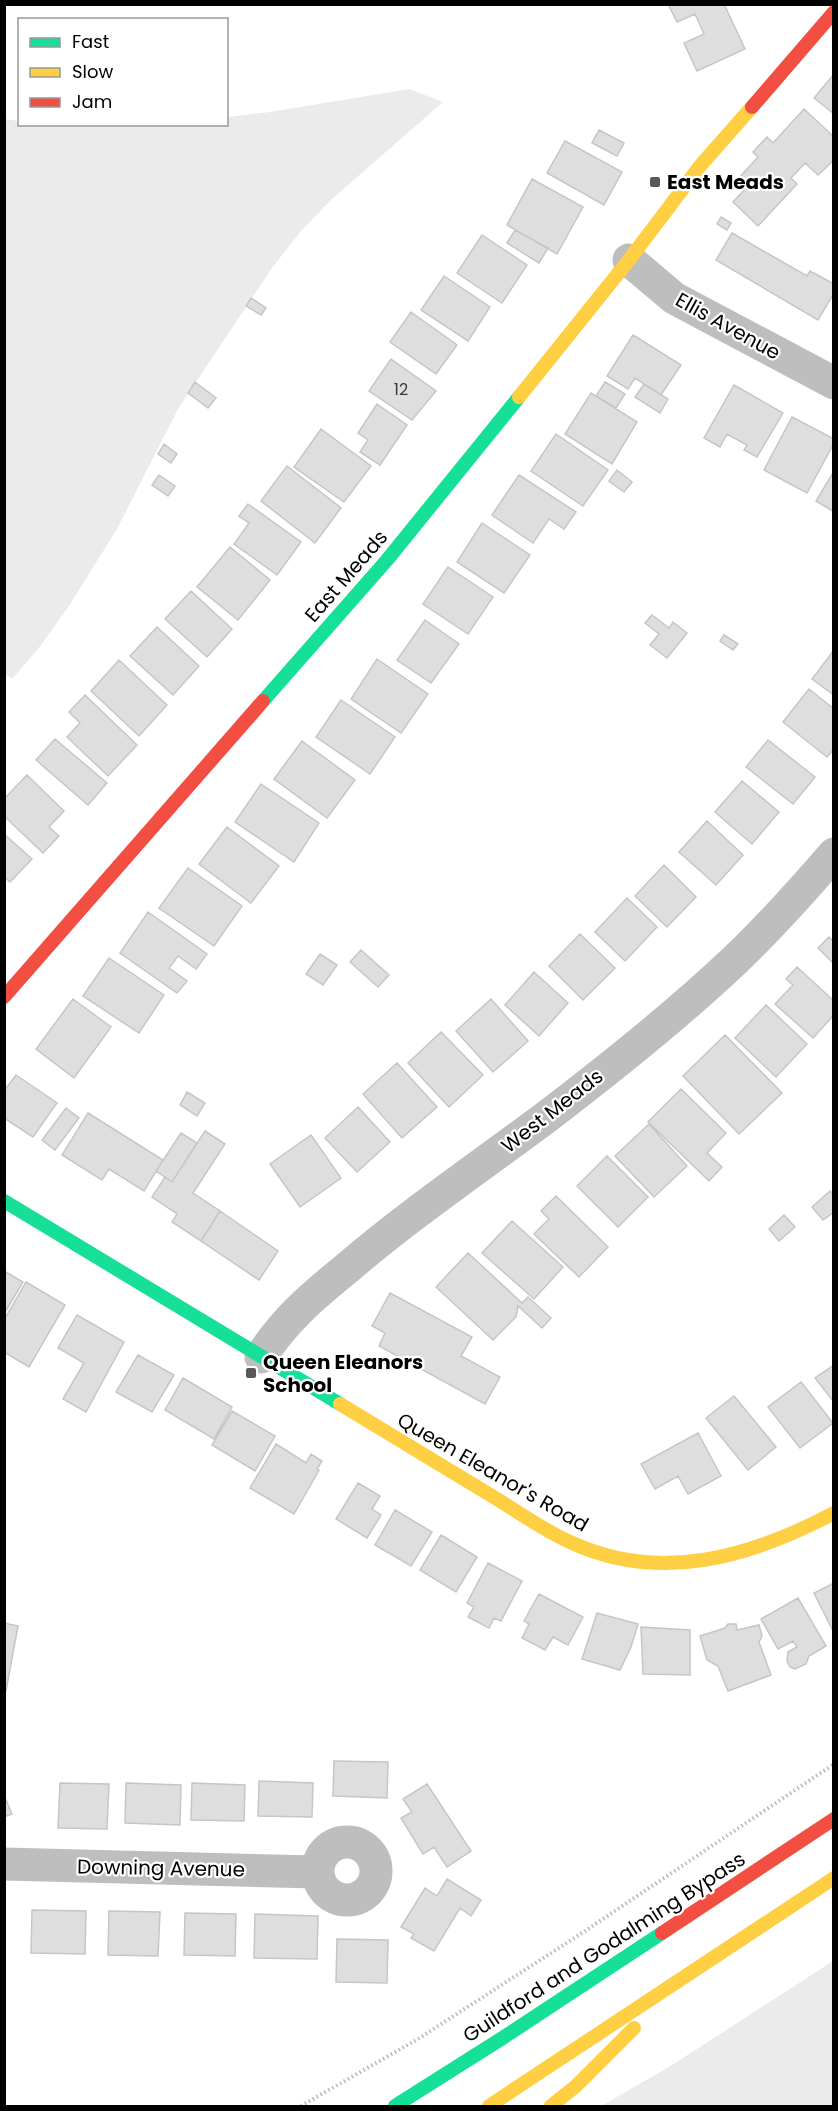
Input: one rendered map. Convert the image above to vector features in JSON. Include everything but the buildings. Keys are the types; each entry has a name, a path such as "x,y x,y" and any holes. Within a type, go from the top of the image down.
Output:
{"main road":[{"name":"East Meads","path":"4,997 387,560 629,260 700,166 834,12"},
{"name":"Queen Eleanor's Road","path":"4,1201 569,1542 610,1558 649,1564 696,1562 768,1542 834,1514"},
{"name":"Guildford and Godalming Bypass","path":"395,2106 501,2039 834,1818"},
{"path":"489,2106 834,1878"},
{"path":"551,2106 576,2086 684,1978"}],"street":[{"name":"Ellis Avenue","path":"629,260 674,298 834,383"},
{"name":"West Meads","path":"261,1357 272,1340 303,1305 376,1243 550,1114 676,1013 743,952 791,903 834,854"},
{"name":"Downing Avenue","path":"4,1864 317,1872"}],"path":[{"path":"301,2106 418,2039 582,1933 834,1764"}],"shaded area":[{"path":"409,89 443,102 332,199 301,231 272,268 178,409 117,529 69,606 38,649 13,678 4,675 4,119 18,121 18,126 228,126 228,117"},
{"path":"833,1961 833,2106 601,2106 669,2067"}],"traffic: fast":[{"path":"263,701 387,560 519,397"},
{"path":"4,1201 340,1404"},
{"path":"395,2106 662,1933"}],"traffic: slow":[{"path":"519,397 629,260 700,166 752,107"},
{"path":"340,1404 550,1532 604,1555 638,1561 671,1563 705,1560 738,1553 770,1542 834,1513"},
{"path":"489,2106 834,1878"},
{"path":"551,2106 576,2086 634,2028"}],"traffic: jam":[{"path":"752,107 834,12"},
{"path":"4,997 263,701"},
{"path":"662,1933 834,1819"}],"place":[{"name":"East Meads","path":"655,182"},
{"name":"Queen Eleanors School","path":"251,1373"}]}
